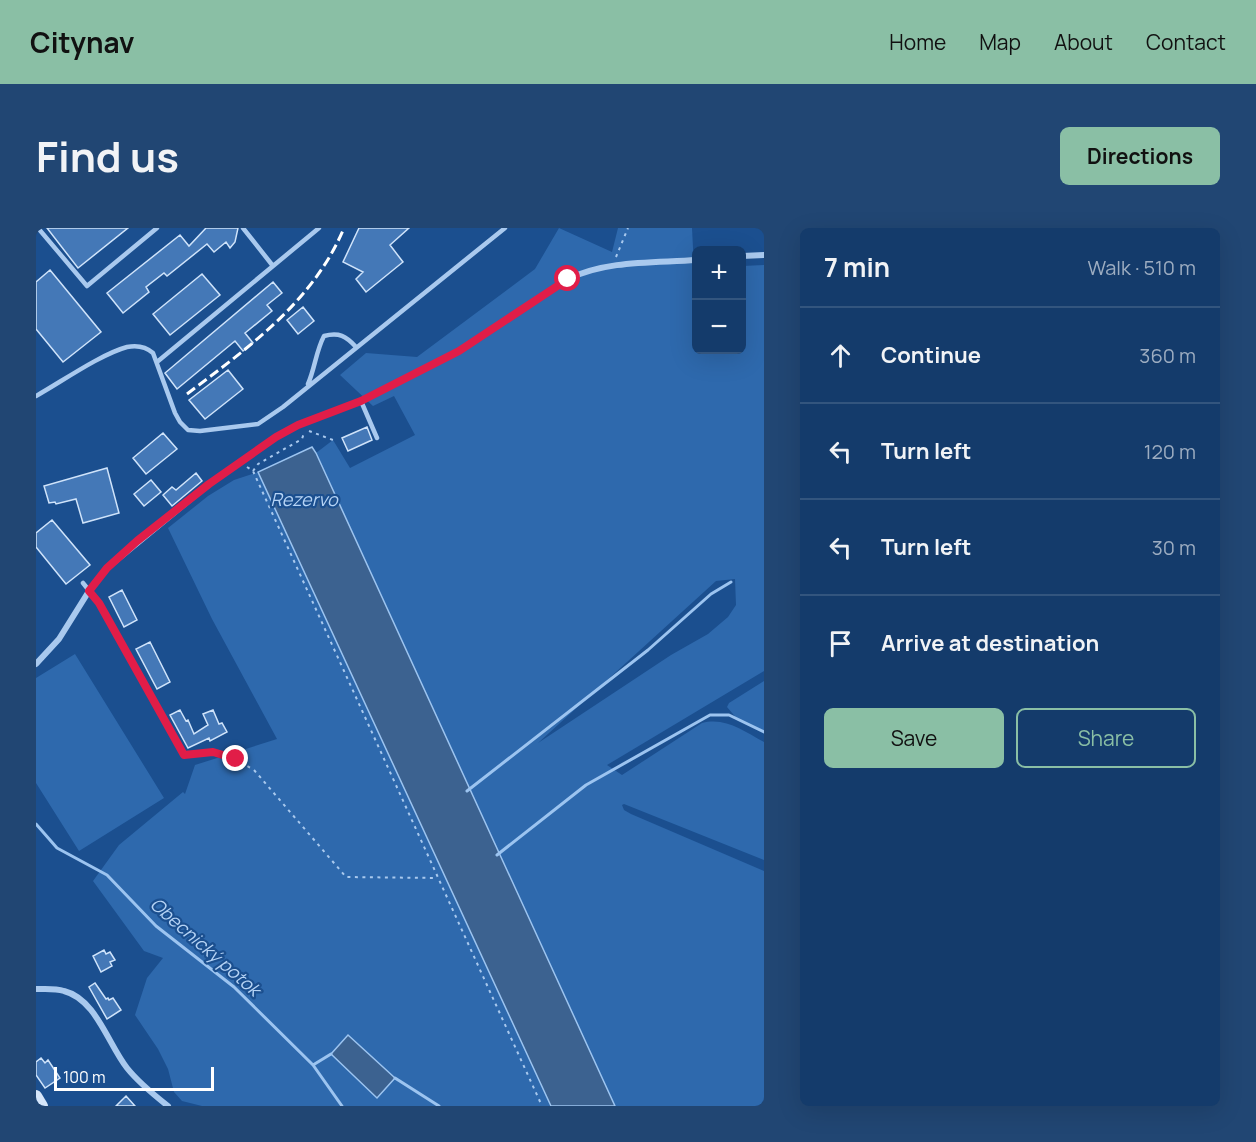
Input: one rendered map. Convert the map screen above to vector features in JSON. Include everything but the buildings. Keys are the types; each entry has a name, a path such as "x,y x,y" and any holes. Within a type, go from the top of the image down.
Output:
{"street":[{"path":"746,256 764,255"},
{"path":"36,664 59,639 89,591 107,568 209,484 276,437 298,425 361,401 459,351 568,279 583,272 613,266 692,260"},
{"path":"36,989 66,991 83,1001 96,1016 128,1069 150,1092 168,1106"},
{"path":"36,1096 42,1106"}],"lane":[{"path":"38,228 87,286 157,228"},
{"path":"243,228 273,266"},
{"path":"157,362 319,228"},
{"path":"36,396 110,354 127,347 140,346 147,347 153,353 175,413 188,430 200,431 258,424 283,407 505,228"},
{"path":"307,387 315,367 318,346 324,336 335,333 347,337 356,347"},
{"path":"361,401 377,438"},
{"path":"83,583 99,603 184,755"}],"path":[{"path":"613,266 628,228"},
{"path":"253,471 258,465 302,439 305,429 333,440"},
{"path":"239,463 253,471 542,1106"},
{"path":"184,755 213,752 236,759 254,770 346,877 439,878"}],"shaded area":[{"path":"559,228 612,252 618,228 692,228 692,354 746,354 746,266 764,265 764,671 607,765 622,775 702,723 727,723 764,742 764,860 622,805 624,810 631,814 764,871 764,1106 615,1106 316,453 333,440 350,468 415,435 394,396 373,406 340,375 366,353 417,357 535,269","holes":["735,579 736,605 728,617 708,634 671,655 538,743 716,581"]},
{"path":"258,472 551,1106 202,1106 182,1101 174,1092 168,1069 158,1049 135,1015 147,978 163,958 144,951 93,881 119,845 183,792 185,794 195,765 277,739 212,619 168,528 208,496 234,480"},
{"path":"75,654 164,798 79,851 36,783 36,678"},
{"path":"764,681 764,732 738,720 727,707 729,703"}],"water":[{"name":"Rezervo","path":"312,447 615,1106 551,1106 258,472"},
{"path":"348,1035 395,1078 377,1098 331,1054"}],"waterway":[{"path":"467,791 648,650 711,594 731,582"},
{"path":"497,855 586,785 710,715 729,715 764,732"},
{"name":"Obecnický potok","path":"36,824 57,848 107,875 156,926 234,987 313,1065 342,1106"},
{"path":"313,1065 331,1054"},
{"path":"395,1078 439,1106"}],"railway":[{"path":"187,394 256,340 297,301 315,279 344,228"}],"route":[{"path":"236,759 213,752 184,755 99,603 89,591 107,568 137,541 209,484 276,437 298,425 361,401 459,351 568,279"}]}
